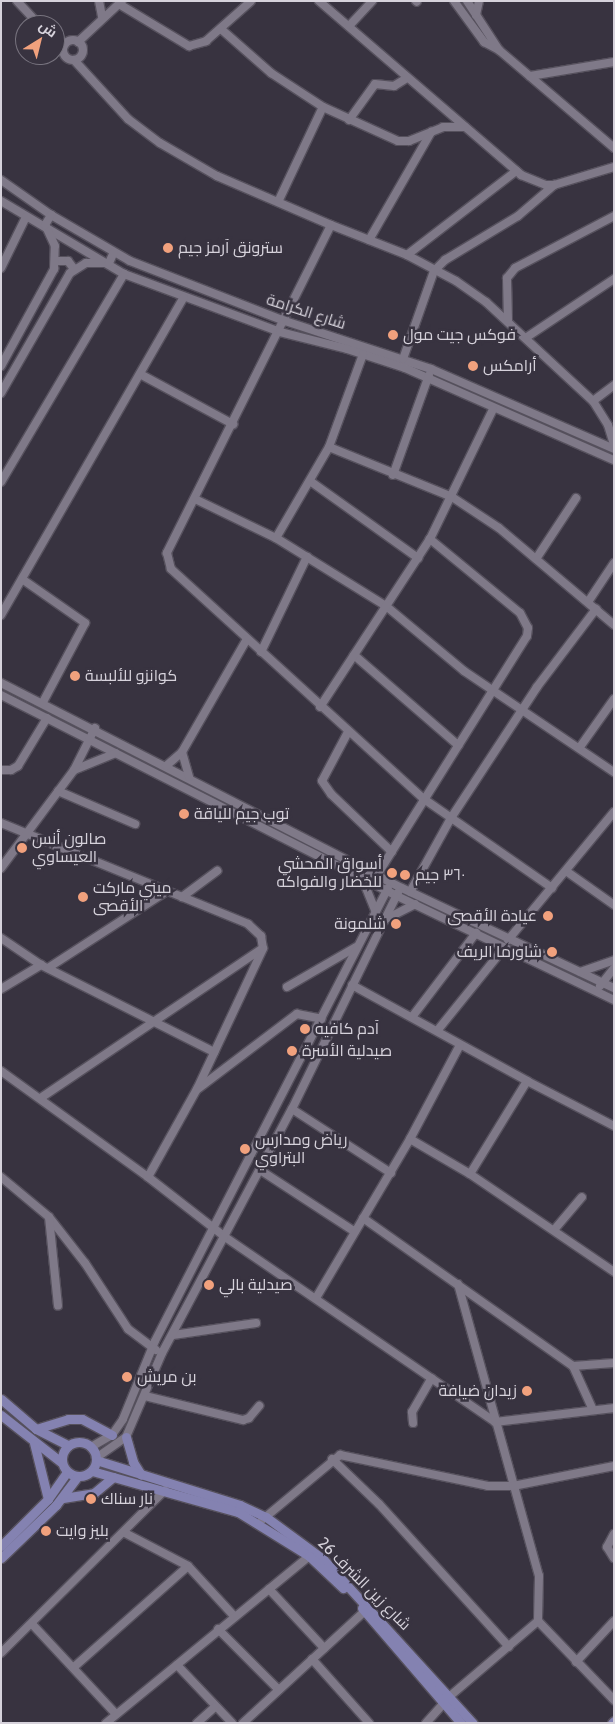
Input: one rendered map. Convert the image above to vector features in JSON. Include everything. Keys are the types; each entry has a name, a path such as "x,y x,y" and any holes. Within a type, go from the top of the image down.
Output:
{"main road":[{"path":"1,1399 36,1429 68,1445 78,1442 91,1447 96,1459 92,1471 77,1477 63,1498 1,1558"},
{"path":"1,1415 34,1443 61,1462 66,1472 77,1477"},
{"path":"36,1429 68,1419 82,1419 112,1435"},
{"path":"126,1437 133,1462 141,1475"},
{"path":"34,1443 48,1499"},
{"path":"61,1462 68,1445"},
{"name":"شارع زين الشرف 26","path":"96,1459 141,1475 240,1505 323,1559 473,1723"},
{"name":"شارع زين الشرف 26","path":"92,1471 165,1490 263,1520 309,1556 367,1609 444,1705 461,1723"},
{"path":"1,1546 48,1499 66,1472"},
{"path":"63,1498 94,1493 113,1477"}],"street":[{"path":"17,1 30,15"},
{"path":"99,1 102,16"},
{"path":"65,48 78,42 102,16 120,2 189,46 199,46 221,29 250,1"},
{"path":"320,1 516,171 537,182 554,185"},
{"path":"348,26 372,1"},
{"path":"454,1 484,42 499,50 614,148"},
{"path":"467,1 499,50"},
{"path":"476,15 479,1"},
{"path":"221,29 271,74 323,107 398,141 410,141 443,127 466,127"},
{"path":"77,58 83,49 78,42"},
{"path":"65,51 67,58 77,58"},
{"path":"77,58 88,73 141,130 196,166 407,256 456,281 508,320 593,401 608,425 614,447"},
{"path":"530,76 614,62"},
{"path":"349,120 375,84 394,86 407,78"},
{"path":"278,202 323,107"},
{"path":"443,127 446,112"},
{"path":"369,240 431,132"},
{"path":"403,359 434,271 446,260 518,216 554,185 614,167"},
{"path":"407,256 516,171"},
{"name":"شارع الكرامة","path":"1,180 51,215 114,252 176,280 285,321 431,369 614,447"},
{"name":"شارع الكرامة","path":"1,201 48,231 124,274 183,298 280,332 363,354 428,379 613,460"},
{"path":"1,366 51,277 56,261 55,246 45,222 51,215"},
{"path":"508,320 507,278 515,268 614,216"},
{"path":"1,268 26,217"},
{"path":"331,225 280,332 167,552 167,562 181,581 424,799 552,888"},
{"path":"1,393 74,269 86,263 111,262 114,252"},
{"path":"56,261 68,262 74,269"},
{"path":"1,482 124,274"},
{"path":"527,337 614,279"},
{"path":"1,615 183,298"},
{"path":"276,538 329,447 363,354"},
{"path":"393,475 431,369"},
{"path":"140,374 233,424"},
{"path":"593,401 614,385"},
{"path":"320,707 430,539 493,409"},
{"path":"329,447 393,475 452,497 499,528 614,626"},
{"path":"613,460 614,454"},
{"path":"310,481 418,558"},
{"path":"536,559 576,498"},
{"path":"195,499 276,538 386,606 492,690 580,747 614,772"},
{"path":"377,875 527,636 527,624 505,600 430,539"},
{"path":"261,652 307,556"},
{"path":"588,602 614,563"},
{"path":"22,579 85,624 43,702"},
{"path":"410,892 451,818 566,646 596,609"},
{"path":"166,766 182,752 247,639"},
{"path":"354,655 458,745"},
{"path":"1,683 95,728 614,1000"},
{"path":"1,695 386,891 476,934 580,972 614,988"},
{"path":"580,747 614,699"},
{"path":"1,770 11,770 18,766 47,718"},
{"path":"1,868 30,833 74,770 95,728"},
{"path":"348,732 322,781 331,794 392,852"},
{"path":"74,770 116,752"},
{"path":"182,752 189,777"},
{"path":"58,791 135,824"},
{"path":"436,1031 614,812"},
{"path":"1,823 30,833 255,929 263,948 197,1089 148,1177"},
{"path":"182,897 218,871"},
{"path":"566,871 614,905"},
{"path":"362,878 376,912"},
{"path":"91,1447 112,1435 123,1419 152,1348 215,1229 357,946 392,882"},
{"path":"96,1459 126,1437 162,1353 225,1238 292,1109 384,920 402,888"},
{"path":"1,989 44,966 167,891"},
{"path":"384,920 414,904"},
{"path":"412,1017 476,934"},
{"path":"1,938 44,966 214,1052"},
{"path":"287,987 357,946"},
{"path":"41,1098 263,948"},
{"path":"580,972 614,960"},
{"path":"596,991 614,968"},
{"path":"352,985 528,1082 614,1126"},
{"path":"197,1089 298,1014 322,1019"},
{"path":"316,1298 391,1173 460,1044"},
{"path":"1,1071 148,1177 225,1238 316,1298 495,1422 614,1408"},
{"path":"470,1174 528,1082"},
{"path":"292,1109 391,1173"},
{"path":"410,1139 470,1174 614,1272"},
{"path":"260,1170 355,1232"},
{"path":"1,1177 49,1218 85,1263 128,1329 152,1348 162,1353"},
{"path":"554,1230 582,1197"},
{"path":"49,1218 58,1306"},
{"path":"363,1218 573,1366 593,1410"},
{"path":"458,1284 539,1576 538,1621 614,1700"},
{"path":"173,1335 256,1323"},
{"path":"573,1366 614,1363"},
{"path":"413,1423 412,1412 432,1378"},
{"path":"145,1396 242,1420 249,1418 260,1406"},
{"path":"263,1520 332,1459 344,1455 488,1486 513,1486 614,1466"},
{"path":"332,1459 379,1504 509,1647"},
{"path":"1,1653 125,1533 165,1490"},
{"path":"125,1533 188,1566 234,1616"},
{"path":"614,1534 607,1547 614,1558"},
{"path":"106,1723 309,1556"},
{"path":"74,1667 188,1566"},
{"path":"269,1589 324,1648"},
{"path":"243,1723 367,1609"},
{"path":"426,1723 450,1696 538,1621"},
{"path":"576,1662 614,1622"},
{"path":"32,1624 116,1714"},
{"path":"218,1629 279,1690"},
{"path":"312,1659 370,1723"},
{"path":"177,1665 232,1723"},
{"path":"197,1723 215,1707"}],"place":[{"name":"سترونق آرمز جيم","path":"168,248"},
{"name":"فوكس جيت مول","path":"393,335"},
{"name":"أرامكس","path":"473,366"},
{"name":"كوانزو للألبسة","path":"75,676"},
{"name":"توب جيم للياقة","path":"184,814"},
{"name":"صالون أنس العيساوي","path":"22,848"},
{"name":"أسواق المحشي للخضار والفواكه","path":"392,873"},
{"name":"٣٦٠ جيم","path":"405,875"},
{"name":"ميني ماركت الأقصى","path":"83,897"},
{"name":"عيادة الأقصى","path":"548,916"},
{"name":"شلمونة","path":"396,924"},
{"name":"شاورما الريف","path":"552,952"},
{"name":"آدم كافيه","path":"305,1029"},
{"name":"صيدلية الأسرة","path":"292,1051"},
{"name":"رياض ومدارس البتراوي","path":"245,1149"},
{"name":"صيدلية بالي","path":"209,1285"},
{"name":"بن مريش","path":"127,1377"},
{"name":"زيدان ضيافة","path":"527,1391"},
{"name":"نار سناك","path":"91,1499"},
{"name":"بليز وايت","path":"46,1531"}]}
